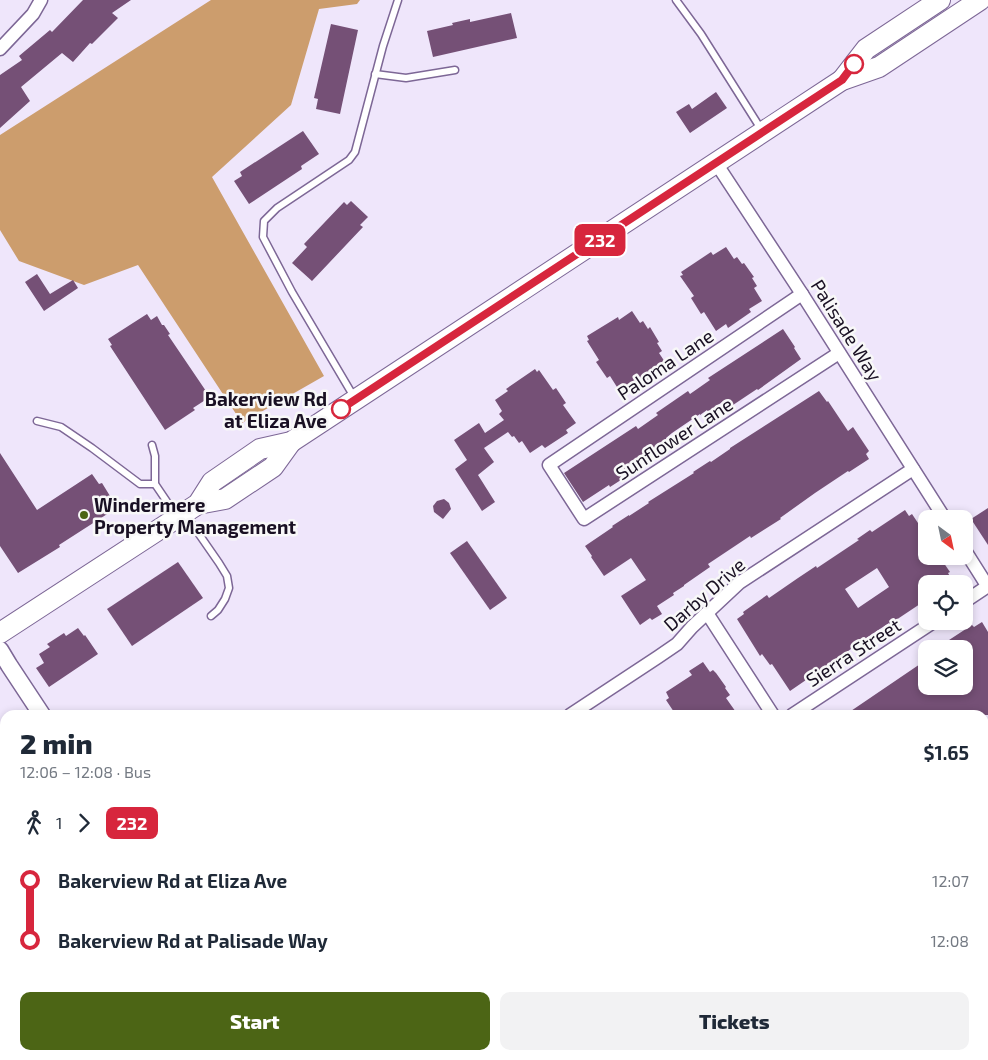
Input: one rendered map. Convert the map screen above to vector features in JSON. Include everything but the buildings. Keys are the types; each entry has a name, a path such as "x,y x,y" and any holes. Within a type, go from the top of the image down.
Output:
{"main road":[{"path":"842,80 866,49 940,0"},
{"path":"0,633 187,511 225,500 273,467 291,442 355,399 842,80 879,67 980,0"}],"street":[{"path":"0,49 33,14 41,0"},
{"name":"Palisade Way","path":"716,163 939,510"},
{"name":"Paloma Lane","path":"549,465 802,294"},
{"name":"Sunflower Lane","path":"549,465 584,519 839,353"},
{"name":"Darby Drive","path":"578,710 677,644 692,627 739,583 913,469"},
{"path":"973,563 988,586 973,596"},
{"path":"707,613 770,710"},
{"name":"Sierra Street","path":"800,710 920,630"},
{"path":"0,650 39,710"}],"lane":[{"path":"355,399 292,292 263,237 263,229 264,221 277,208 349,160 355,152 375,74 398,0"},
{"path":"676,0 701,34 763,132"},
{"path":"375,74 406,78 455,70"},
{"path":"37,420 61,427 140,484 155,484 187,511 227,576 229,588 225,599 218,610 211,616"},
{"path":"152,445 155,456 155,484"}],"shaded area":[{"path":"211,0 360,0 357,4 319,9 291,105 212,177 324,376 242,423 138,265 84,285 19,261 0,230 0,135"}],"bus line":[{"name":"232","path":"341,409 842,80 854,64"}],"place":[{"name":"Bakerview Rd at Eliza Ave","path":"341,409"},
{"name":"Windermere Property Management","path":"84,515"}]}
